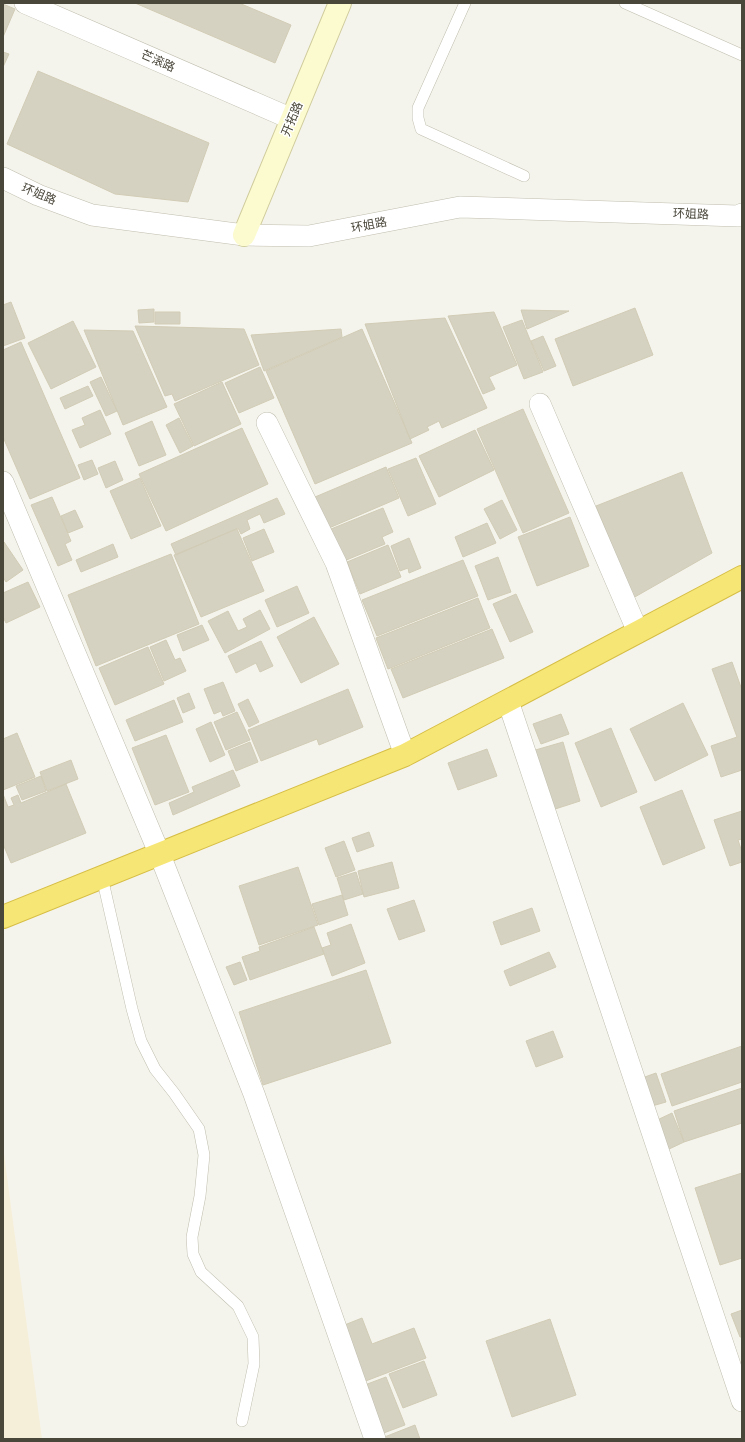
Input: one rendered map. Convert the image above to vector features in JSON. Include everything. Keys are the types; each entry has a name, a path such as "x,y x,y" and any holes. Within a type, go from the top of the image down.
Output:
{"highway":[{"path":"3,918 405,755 742,577"}],"street":[{"name":"芒滚路","path":"25,3 292,119"},
{"name":"开拓路","path":"244,235 340,3"},
{"name":"环姐路","path":"3,178 38,195 92,215 244,235 309,236 460,207 730,216 742,214"},
{"path":"540,404 638,632"},
{"path":"267,423 336,563 405,755"},
{"path":"3,482 160,854 254,1094 376,1439"},
{"path":"508,701 735,1359 742,1401"}],"lane":[{"path":"465,3 418,108 418,118 421,129 524,176"},
{"path":"625,3 742,54"},
{"path":"102,877 132,1009 141,1041 155,1069 199,1129 204,1155 200,1196 192,1238 193,1254 201,1272 238,1306 253,1336 254,1364 242,1422"}],"shaded area":[{"path":"3,1151 4,1154 42,1439 3,1439"}],"building":[{"path":"135,3 239,3 291,25 275,63"},
{"path":"3,4 15,9 3,37"},
{"path":"3,52 9,54 3,67"},
{"path":"38,71 209,143 188,202 115,194 7,144"},
{"path":"11,302 25,338 3,346 3,305"},
{"path":"635,308 653,355 573,386 555,339"},
{"path":"154,309 154,322 139,323 138,310"},
{"path":"521,310 569,311 527,329"},
{"path":"155,312 180,312 180,324 155,324"},
{"path":"494,312 517,365 489,377 495,389 483,394 448,316"},
{"path":"445,318 487,408 442,428 439,421 427,427 429,430 410,439 365,324"},
{"path":"522,320 543,372 524,379 503,327"},
{"path":"73,321 96,367 51,389 28,343"},
{"path":"135,326 244,329 259,365 175,401 172,394 165,396"},
{"path":"341,329 342,337 264,371 251,335"},
{"path":"362,329 412,443 315,484 266,371"},
{"path":"84,330 133,331 167,407 123,425"},
{"path":"543,336 556,366 544,371 531,341"},
{"path":"21,342 80,478 30,499 3,437 3,350"},
{"path":"260,367 274,398 239,413 225,383"},
{"path":"101,377 117,411 106,416 90,382"},
{"path":"222,382 241,424 194,446 174,404"},
{"path":"88,386 93,396 65,409 60,398"},
{"path":"523,409 569,513 523,533 477,429"},
{"path":"100,410 111,434 80,448 72,430 85,425 82,418"},
{"path":"179,418 193,446 180,453 166,425"},
{"path":"152,421 166,455 139,466 125,433"},
{"path":"242,428 268,484 166,531 139,474"},
{"path":"475,430 494,470 439,497 419,456"},
{"path":"416,458 436,504 408,516 388,469"},
{"path":"92,460 98,474 84,480 78,465"},
{"path":"115,461 123,480 106,488 98,468"},
{"path":"386,467 399,498 329,528 315,497"},
{"path":"682,472 712,553 633,598 596,506"},
{"path":"140,478 161,526 131,539 110,491"},
{"path":"52,497 71,541 65,544 72,560 58,566 31,505"},
{"path":"277,498 285,514 264,523 260,514 247,520 250,529 241,534 238,528 176,555 171,544"},
{"path":"502,500 517,530 500,539 484,509"},
{"path":"383,508 393,532 382,537 385,544 344,561 331,529"},
{"path":"75,510 83,527 68,533 61,516"},
{"path":"570,517 589,566 537,586 518,537"},
{"path":"487,523 496,543 463,557 455,537"},
{"path":"237,529 264,591 201,617 174,555"},
{"path":"264,529 274,552 252,561 243,538"},
{"path":"409,538 421,568 409,573 408,568 400,571 391,546"},
{"path":"4,542 23,570 6,582 3,577"},
{"path":"113,544 118,557 81,572 76,560"},
{"path":"388,545 401,577 360,594 347,562"},
{"path":"171,554 199,624 96,666 68,595"},
{"path":"498,557 511,592 488,600 475,566"},
{"path":"463,560 478,596 377,636 362,600"},
{"path":"28,582 40,607 6,623 3,617 3,593"},
{"path":"297,586 309,613 277,627 265,600"},
{"path":"516,594 533,632 510,642 493,604"},
{"path":"478,598 490,628 388,669 376,638"},
{"path":"260,610 270,629 225,653 208,621 228,611 238,631 247,627 243,619"},
{"path":"314,617 339,664 301,683 277,637"},
{"path":"202,625 209,640 183,651 177,635"},
{"path":"492,629 504,658 403,698 391,669"},
{"path":"166,640 175,660 180,658 186,671 164,681 150,647"},
{"path":"261,641 273,666 260,672 256,663 236,673 228,656"},
{"path":"148,647 164,684 115,705 99,668"},
{"path":"732,662 742,690 742,770 721,777 711,746 737,737 712,669"},
{"path":"223,682 235,711 223,716 221,711 214,714 204,689"},
{"path":"348,689 363,727 319,745 317,739 261,761 248,730"},
{"path":"189,693 195,708 183,713 177,698"},
{"path":"248,699 259,722 249,727 238,704"},
{"path":"174,700 183,722 135,741 126,720"},
{"path":"683,703 708,755 655,781 630,729"},
{"path":"237,712 250,740 226,750 214,722"},
{"path":"561,714 569,734 541,744 533,724"},
{"path":"211,722 225,755 210,762 196,729"},
{"path":"611,728 637,792 601,807 575,743"},
{"path":"17,733 35,777 3,790 3,739"},
{"path":"166,735 189,792 155,805 132,748"},
{"path":"250,742 258,762 236,771 228,751"},
{"path":"563,742 580,801 549,811 532,751"},
{"path":"487,749 497,776 458,790 448,763"},
{"path":"71,760 78,779 47,791 40,772"},
{"path":"233,770 240,786 173,815 169,803 194,792 192,787"},
{"path":"41,776 46,791 22,800 16,786"},
{"path":"66,784 86,833 11,863 3,844 3,794 8,807 14,805 11,798 18,795 21,803"},
{"path":"682,790 705,848 663,865 640,807"},
{"path":"742,811 742,839 738,840 742,852 742,862 730,866 714,820"},
{"path":"369,832 374,846 357,852 352,838"},
{"path":"344,841 355,870 336,877 325,848"},
{"path":"392,862 399,888 364,897 358,871"},
{"path":"298,867 318,925 259,945 239,886"},
{"path":"356,872 363,894 344,900 337,878"},
{"path":"342,895 348,915 319,925 312,904"},
{"path":"414,900 425,931 399,940 387,909"},
{"path":"532,908 540,931 501,945 493,922"},
{"path":"351,924 365,963 332,976 322,948 331,945 327,933"},
{"path":"314,927 324,954 250,980 242,957 260,951 259,947"},
{"path":"549,952 556,967 510,986 504,971"},
{"path":"240,962 247,980 234,985 226,967"},
{"path":"366,970 391,1043 263,1085 239,1012"},
{"path":"553,1031 563,1057 536,1067 526,1041"},
{"path":"742,1046 742,1082 672,1106 661,1074"},
{"path":"656,1073 666,1102 652,1106 642,1078"},
{"path":"742,1088 742,1123 684,1142 674,1111"},
{"path":"672,1113 684,1142 667,1150 655,1121"},
{"path":"742,1173 742,1258 720,1265 695,1188"},
{"path":"742,1310 742,1337 740,1337 731,1314"},
{"path":"362,1318 372,1344 414,1328 426,1358 363,1382 342,1326"},
{"path":"550,1319 576,1395 512,1417 486,1341"},
{"path":"424,1361 437,1395 403,1408 389,1374"},
{"path":"386,1377 405,1425 381,1434 362,1386"},
{"path":"415,1425 420,1439 382,1438"}]}
